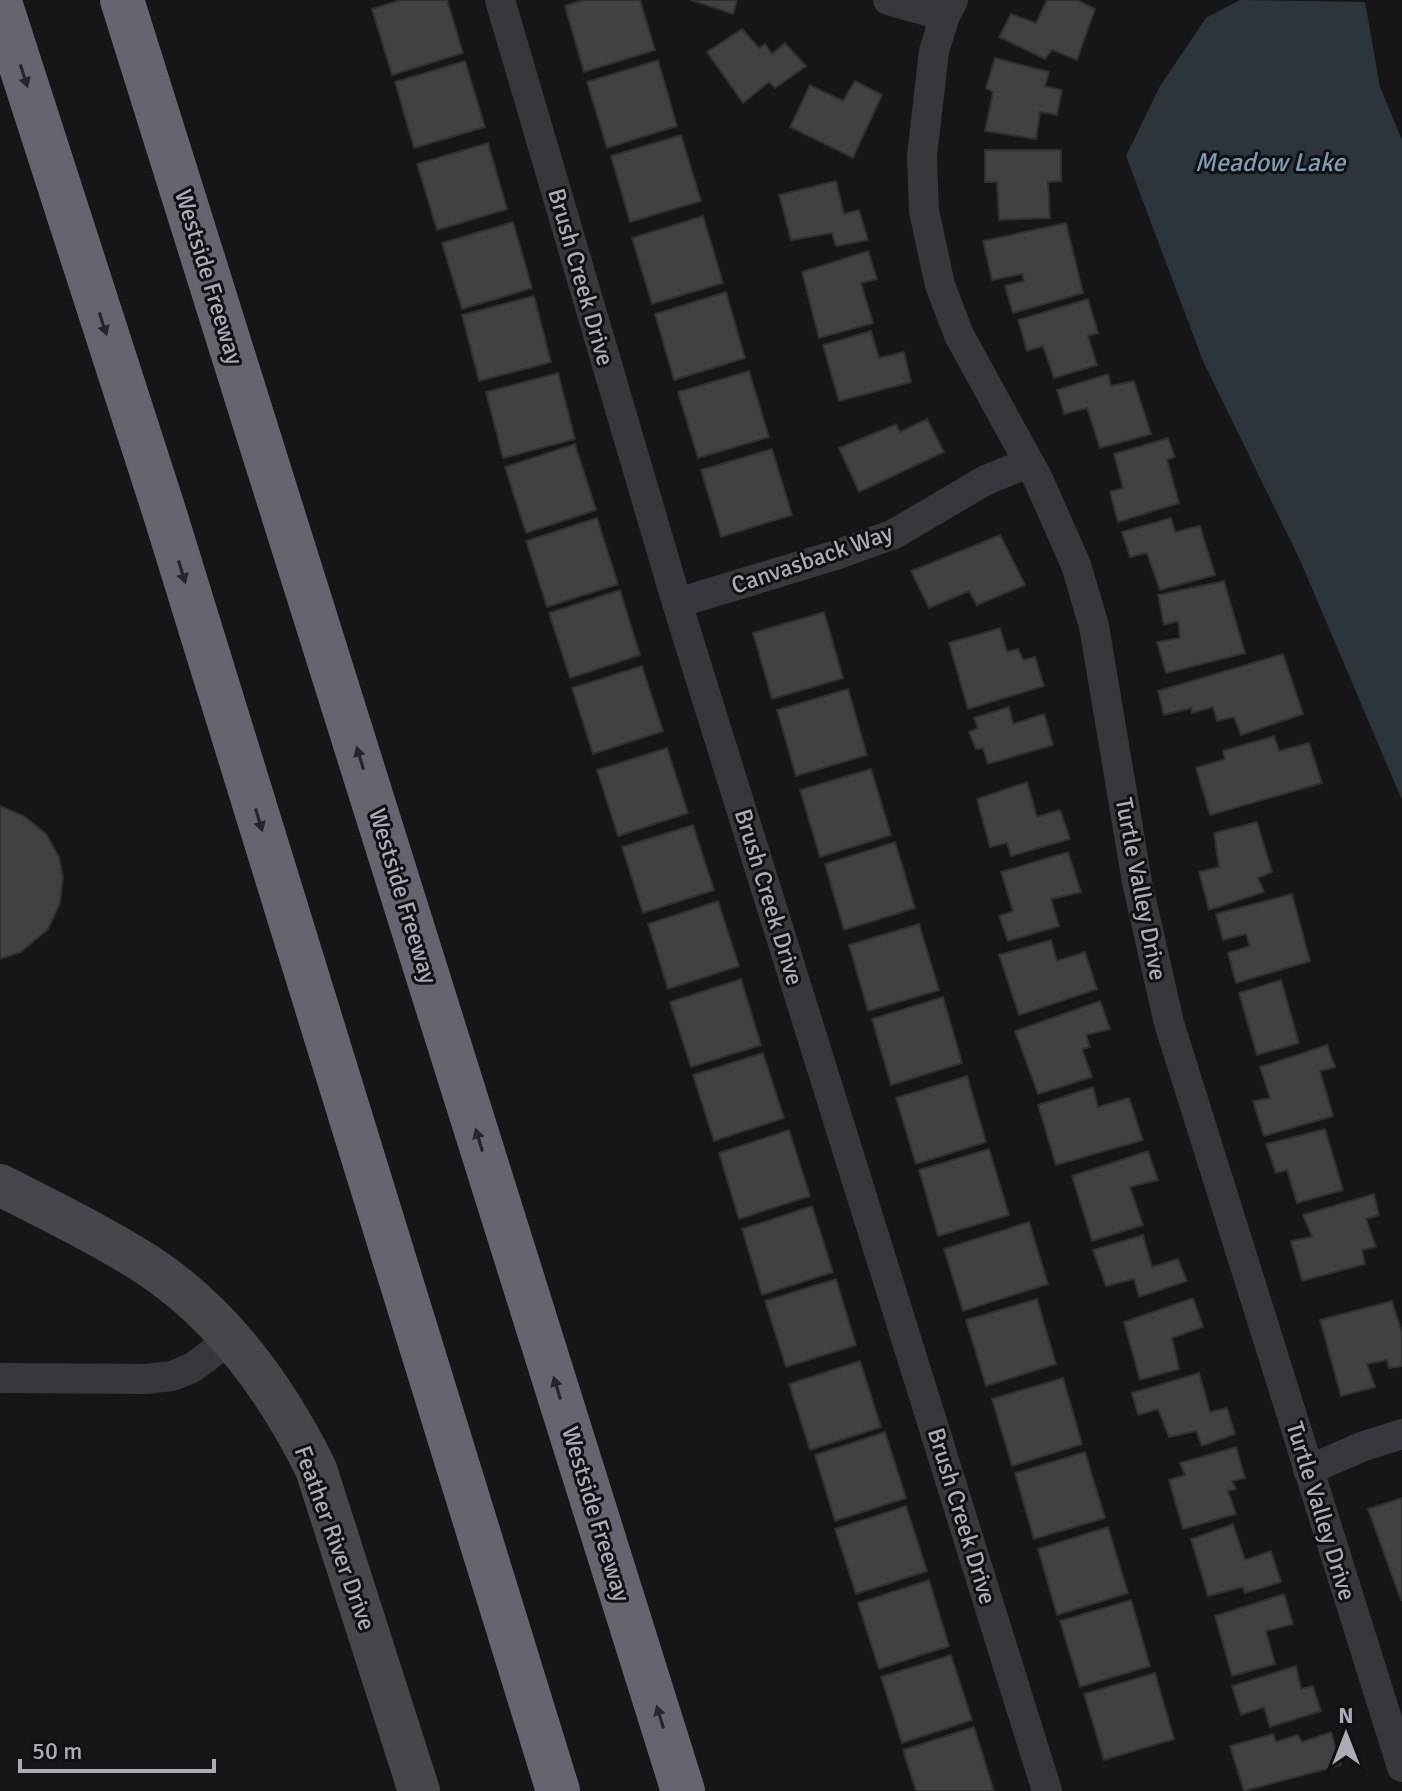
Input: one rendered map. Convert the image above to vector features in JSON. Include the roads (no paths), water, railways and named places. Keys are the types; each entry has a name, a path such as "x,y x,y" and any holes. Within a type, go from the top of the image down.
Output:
{"highway":[{"name":"Westside Freeway","path":"122,0 683,1791"},
{"path":"0,2 169,529 558,1791"}],"street":[{"name":"Brush Creek Drive","path":"500,0 677,603 1047,1791"},
{"name":"Turtle Valley Drive","path":"888,0 949,8 934,51 922,156 924,211 940,285 959,335 1028,463 1076,565 1094,626 1154,968 1173,1038 1402,1767"},
{"name":"Canvasback Way","path":"677,603 894,534 986,480 1028,463"},
{"name":"Feather River Drive","path":"0,1185 107,1240 149,1266 191,1298 232,1338 273,1391 316,1469 419,1791"},
{"path":"0,1378 145,1379 172,1376 192,1368 232,1338"},
{"path":"1308,1470 1402,1434"}],"water":[{"name":"Meadow Lake","path":"1240,0 1365,2 1380,87 1402,140 1402,800 1300,560 1203,361 1126,156 1160,86 1206,18"}]}
